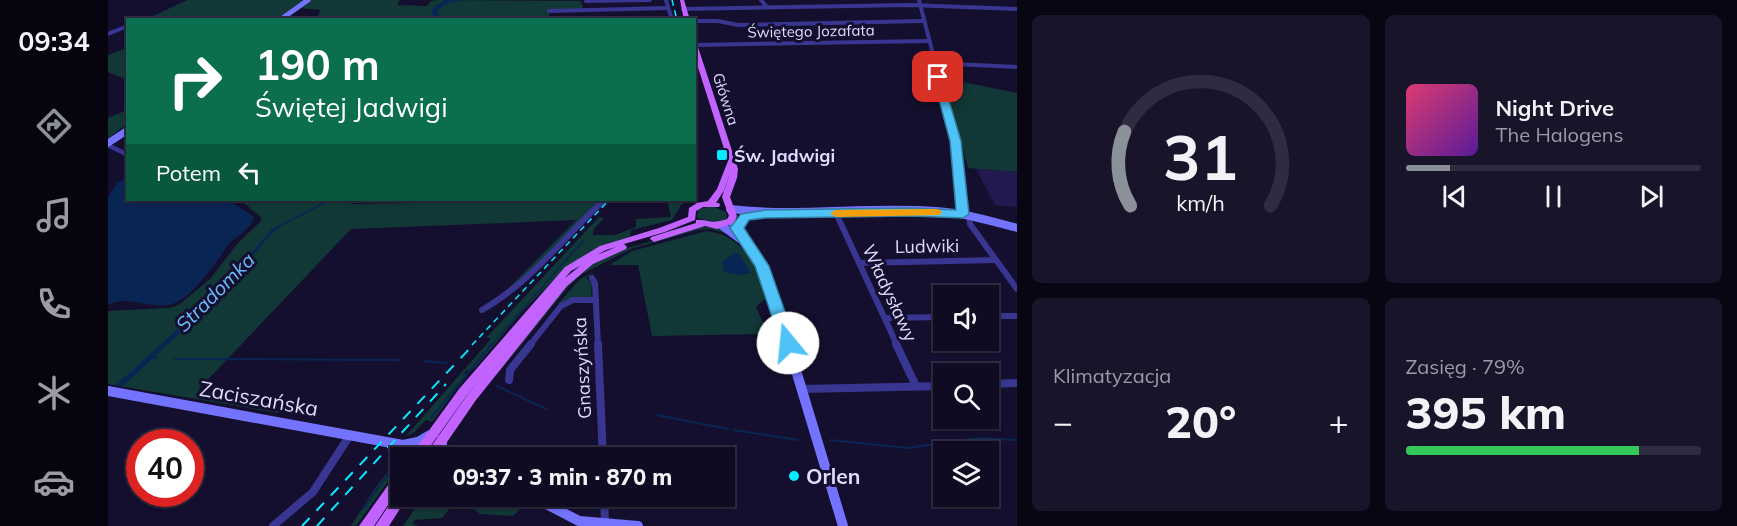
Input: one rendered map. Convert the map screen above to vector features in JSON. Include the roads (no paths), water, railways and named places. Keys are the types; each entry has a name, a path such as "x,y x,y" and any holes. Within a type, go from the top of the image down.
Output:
{"main road":[{"name":"Główna","path":"696,48 734,165 734,175 726,197 729,209"},
{"path":"710,204 722,188 731,161"},
{"path":"427,447 472,397 559,291 583,267 614,250 703,224 733,223 729,209 710,204 693,208 692,218"},
{"path":"692,218 703,224"},
{"path":"433,447 470,384 568,269 603,248 692,218"},
{"path":"366,526 390,492"},
{"path":"382,526 395,507"}],"street":[{"path":"283,18 308,0"},
{"path":"586,1 650,0"},
{"path":"666,0 671,18"},
{"path":"761,0 767,8"},
{"path":"919,2 956,141 966,215 970,224 1017,289"},
{"path":"683,8 767,8 919,2 1017,9"},
{"path":"549,11 668,8"},
{"path":"696,21 749,25 923,21"},
{"path":"108,34 126,27"},
{"name":"Świętego Jozafata","path":"696,45 928,41"},
{"path":"934,63 1017,67"},
{"path":"126,131 108,144 126,154"},
{"path":"482,310 499,302 536,270 584,217 603,201"},
{"path":"729,209 765,214"},
{"path":"843,526 768,279 759,258 733,223 745,217 765,214 911,212 966,215 1017,228"},
{"name":"Władysławy","path":"836,213 916,386"},
{"path":"721,225 740,239 745,240"},
{"name":"Ludwiki","path":"860,263 996,260"},
{"name":"Gnaszyńska","path":"592,278 595,283 603,447"},
{"path":"508,380 510,370 561,306 573,300 596,300"},
{"path":"999,316 1017,316"},
{"path":"886,318 933,317"},
{"path":"999,384 1017,384"},
{"path":"802,389 933,386"},
{"name":"Zaciszańska","path":"108,391 403,445"},
{"path":"273,526 283,515 314,492 351,434"},
{"path":"403,445 437,437 442,447"},
{"path":"552,507 579,521 638,526"},
{"path":"604,507 605,523"}],"water":[{"path":"126,178 126,201 230,201 254,217 249,226 229,244 195,288 179,301 164,305 124,301 108,305 108,198 117,183"},
{"path":"330,201 281,226 268,237 228,288 156,355 158,356 156,359 152,359 123,386 116,385 214,296 272,229"},
{"path":"735,253 739,254 751,273 741,275 724,272 722,262"}],"waterway":[{"name":"Stradomka","path":"436,18 435,9 447,1 459,0"},
{"path":"491,345 583,241"},
{"path":"431,418 492,344"},
{"path":"175,359 400,360"},
{"path":"424,361 447,363"},
{"path":"497,386 546,409"},
{"path":"657,415 728,429"},
{"path":"734,430 798,440"},
{"path":"830,440 908,448 978,438 1017,440"},
{"path":"362,510 390,472"}],"railway":[{"path":"672,0 676,18"},
{"path":"472,345 608,201"},
{"path":"302,526 474,344"},
{"path":"317,526 446,384"}],"place":[{"name":"Św. Jadwigi","path":"722,155"},
{"name":"Orlen","path":"794,476"}]}
